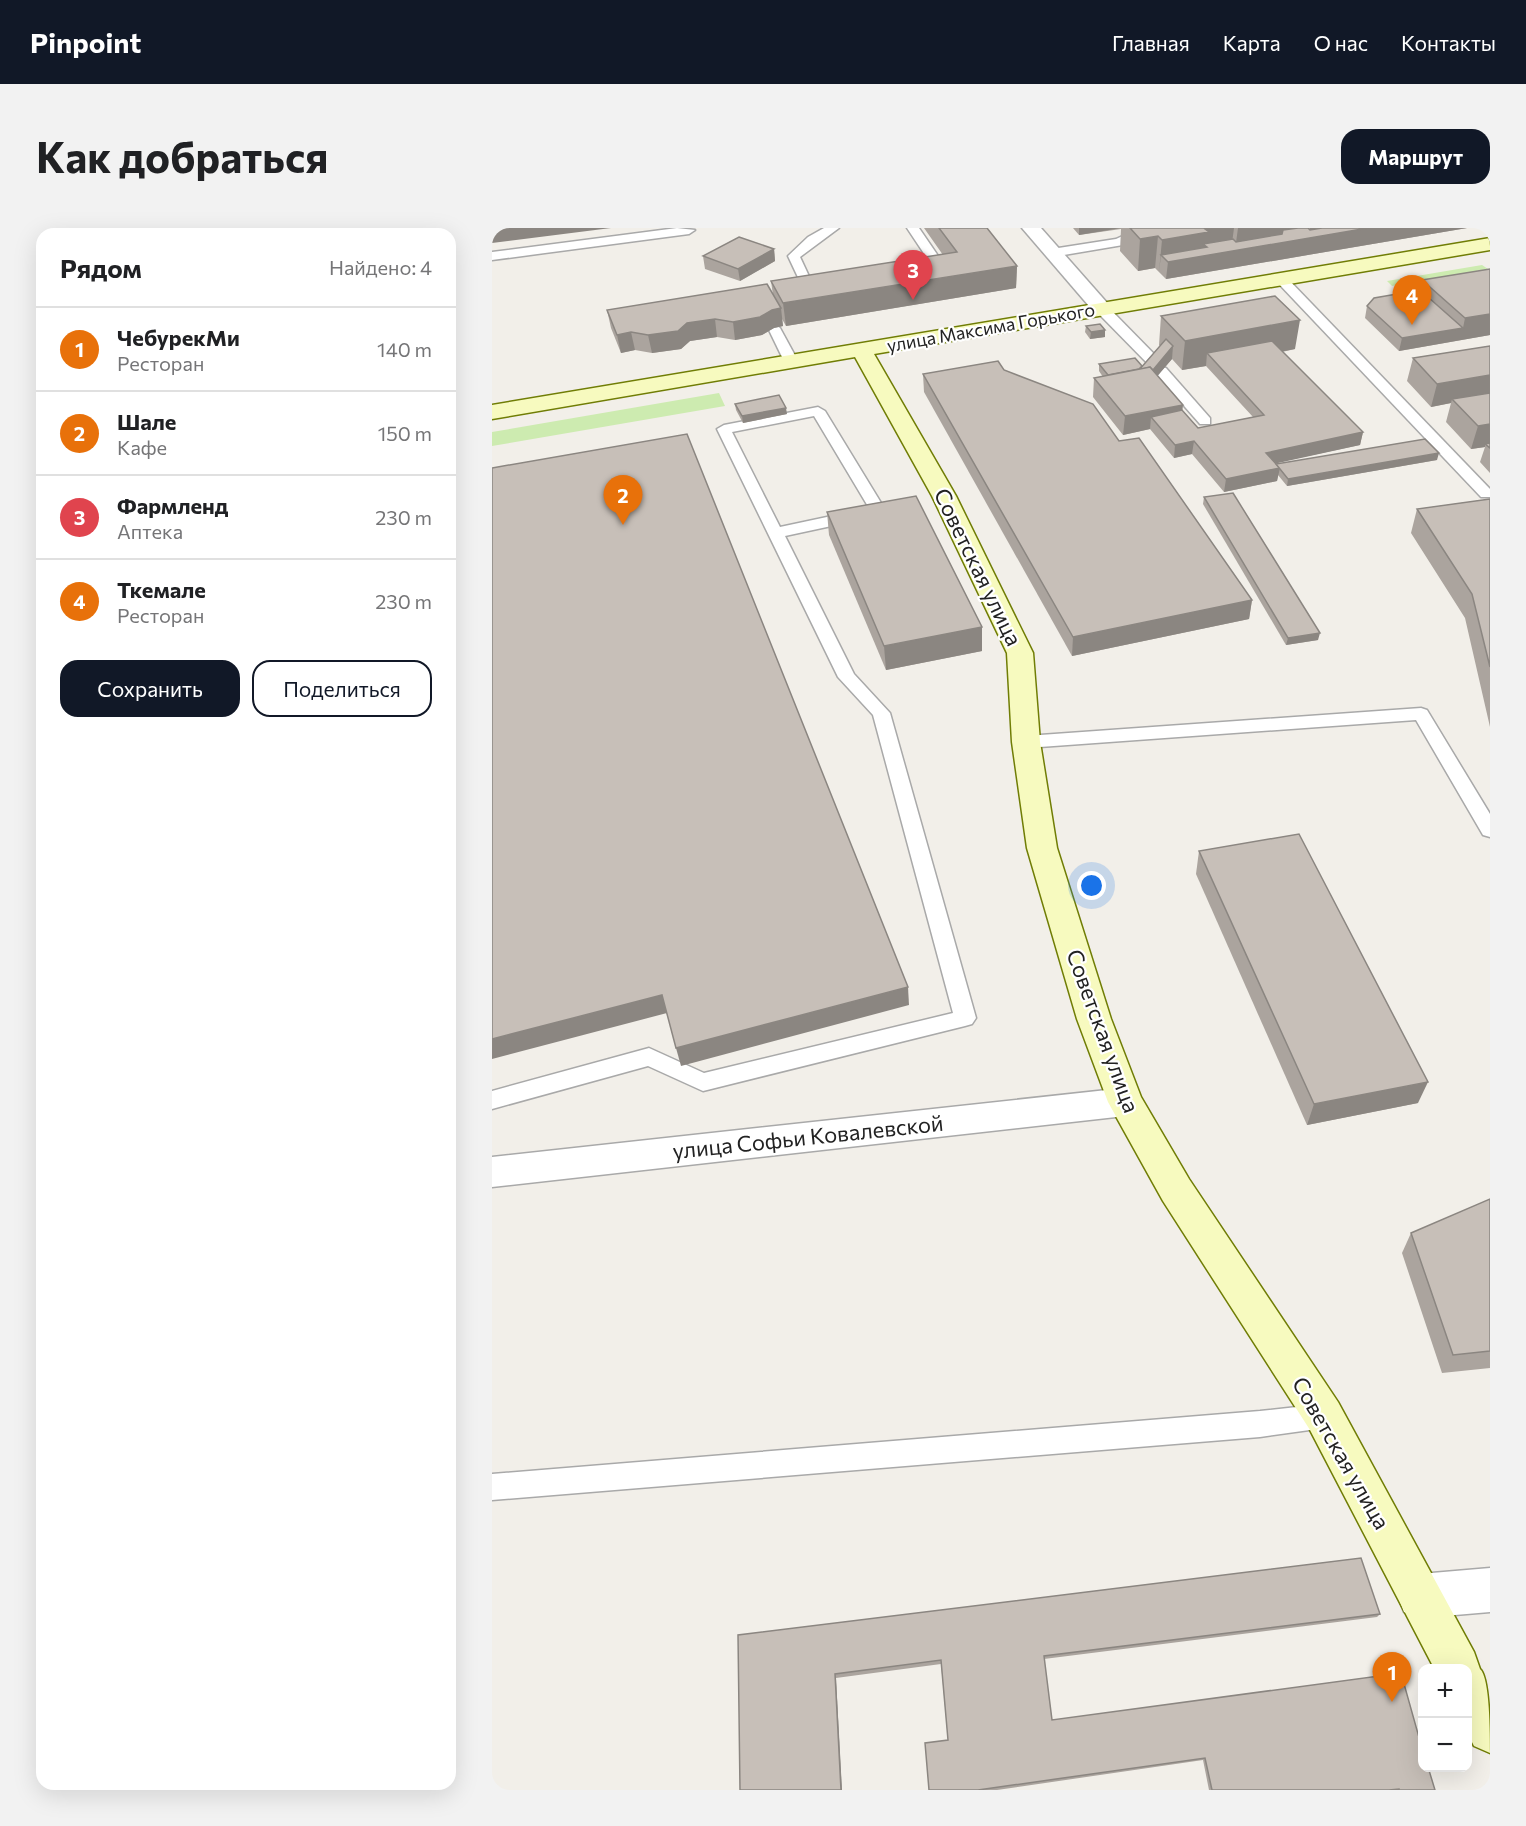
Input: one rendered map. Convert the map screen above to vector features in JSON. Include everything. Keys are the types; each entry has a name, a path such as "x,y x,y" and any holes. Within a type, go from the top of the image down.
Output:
{"street":[{"path":"1031,228 1102,309"},
{"name":"улица Максима Горького","path":"492,412 1490,244"},
{"name":"Советская улица","path":"862,351 944,496 1020,653 1026,742 1042,848 1094,1019 1125,1102 1176,1190 1324,1416 1456,1664"},
{"name":"улица Софьи Ковалевской","path":"492,1172 1125,1102"},
{"path":"1420,1596 1490,1590"},
{"path":"1472,1696 1490,1730"}],"lane":[{"path":"808,287 794,256 812,240 833,228"},
{"path":"906,272 939,266 913,228"},
{"path":"1052,253 1119,242 1151,228"},
{"path":"492,256 689,230"},
{"path":"1282,280 1486,494"},
{"path":"1102,309 1158,367 1205,421"},
{"path":"774,328 791,361"},
{"path":"492,1100 649,1057 703,1082 965,1018 881,713 846,677 775,533 724,429 818,411 878,511 775,533"},
{"path":"1026,742 1420,714 1490,830"},
{"path":"492,1486 1248,1425 1324,1416"}],"green space":[{"path":"1482,265 1488,269 1392,286 1387,281"},
{"path":"719,393 725,406 492,446 492,432"}],"building":[{"path":"939,228 987,228 1017,266 783,303 771,281 957,252"},
{"path":"1130,228 1211,228 1205,229 1209,232 1162,240 1158,236 1140,239"},
{"path":"1298,228 1310,230 1368,228 1168,262 1161,255 1207,247 1203,244 1233,239 1236,242 1282,234 1283,230"},
{"path":"739,237 774,249 738,269 703,256"},
{"path":"1490,269 1490,314 1465,318 1422,280"},
{"path":"767,284 781,308 760,317 733,322 715,319 687,323 678,331 648,335 631,332 617,335 607,310"},
{"path":"1420,290 1463,328 1402,338 1367,306 1374,298"},
{"path":"1275,296 1300,320 1185,341 1161,316"},
{"path":"1100,324 1105,330 1091,332 1086,326"},
{"path":"1166,339 1173,346 1153,370 1150,367 1139,370"},
{"path":"1272,341 1363,432 1266,453 1280,468 1226,479 1194,441 1175,445 1151,417 1182,410 1198,428 1264,415 1207,353"},
{"path":"1490,346 1490,375 1437,384 1413,358"},
{"path":"1135,358 1142,366 1139,369 1108,375 1099,364"},
{"path":"998,361 1004,370 1093,404 1119,441 1139,438 1252,600 1073,637 923,374"},
{"path":"1150,367 1183,405 1125,416 1094,378"},
{"path":"1490,393 1490,424 1478,426 1452,399"},
{"path":"779,395 786,408 742,416 735,404"},
{"path":"687,434 908,987 676,1048 662,995 492,1039 492,468"},
{"path":"1425,439 1439,453 1288,479 1276,464"},
{"path":"1233,493 1320,633 1288,638 1204,497"},
{"path":"916,496 982,627 884,646 827,512"},
{"path":"1490,499 1490,667 1472,594 1417,509"},
{"path":"1299,834 1428,1082 1314,1104 1199,851"},
{"path":"1490,1199 1490,1351 1453,1355 1411,1233"},
{"path":"1361,1558 1380,1614 1044,1656 1052,1720 1401,1673 1418,1734 1418,1772 1430,1772 1435,1790 1212,1790 1205,1758 978,1790 929,1790 925,1743 948,1740 941,1660 835,1674 841,1790 740,1790 738,1635"}],"place":[{"name":"Фармленд","path":"913,300"},
{"name":"Ткемале","path":"1412,325"},
{"name":"Шале","path":"623,525"},
{"name":"ЧебурекМи","path":"1392,1702"}]}
